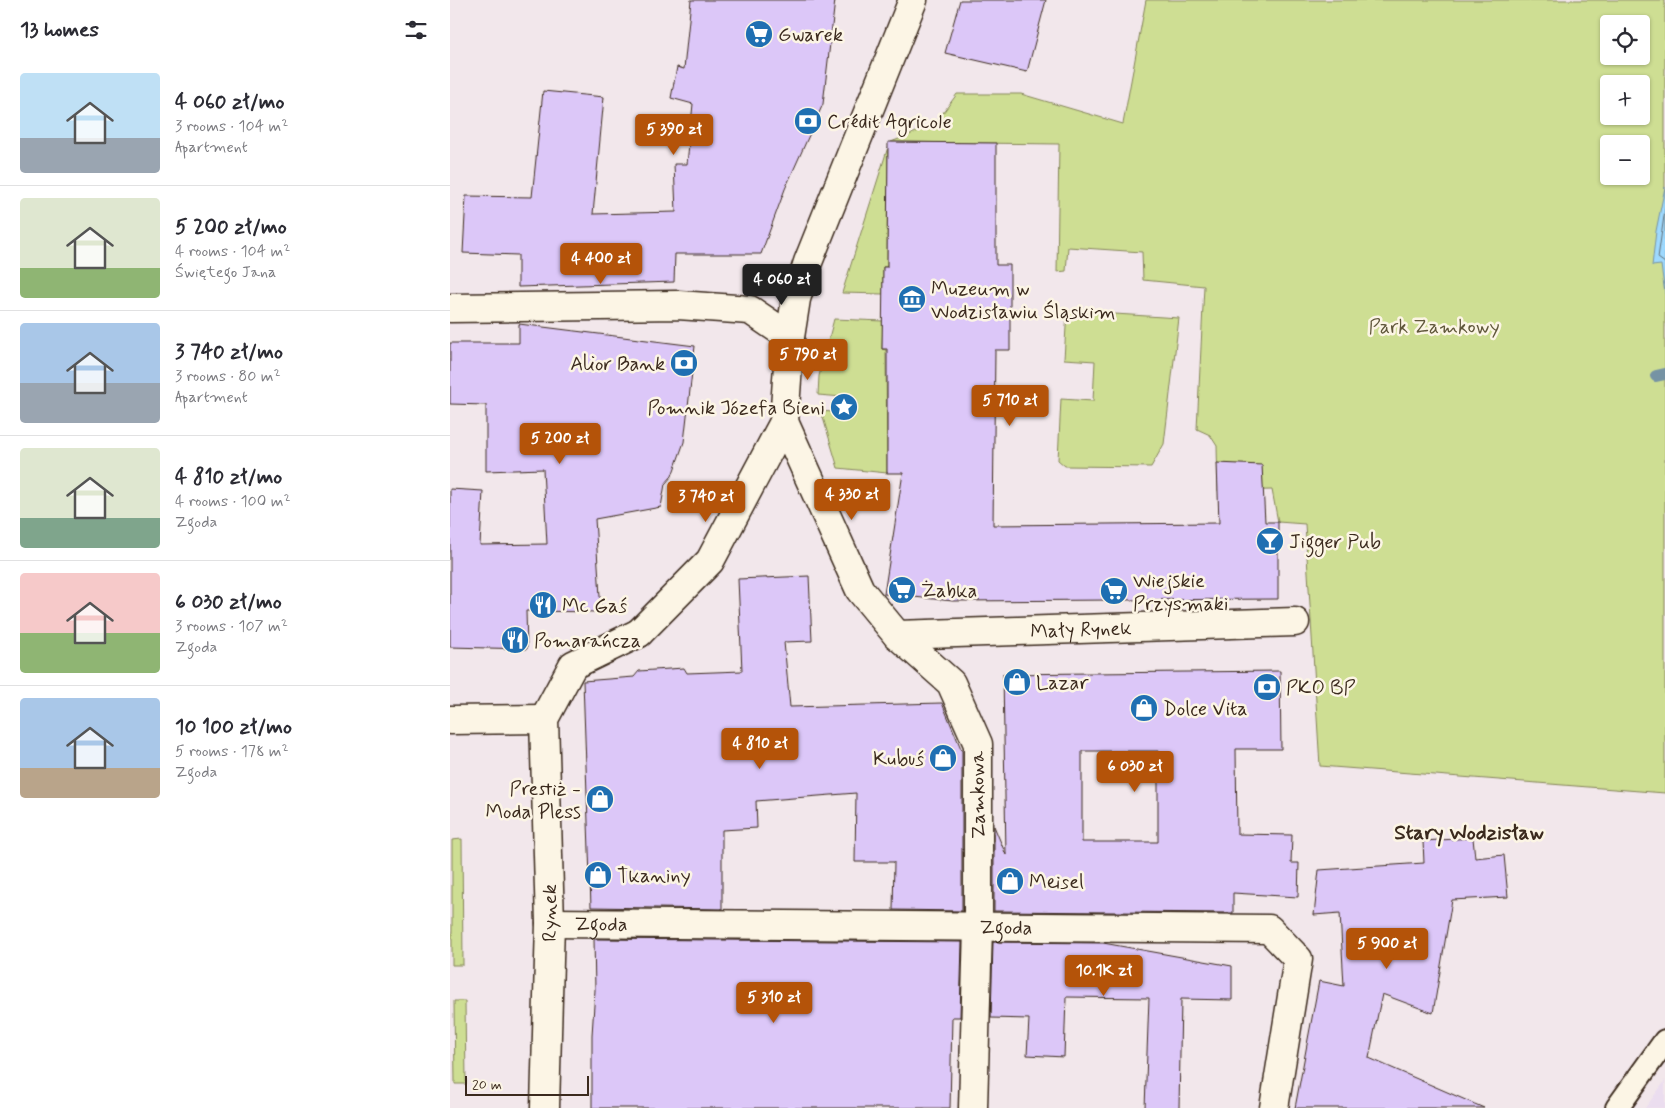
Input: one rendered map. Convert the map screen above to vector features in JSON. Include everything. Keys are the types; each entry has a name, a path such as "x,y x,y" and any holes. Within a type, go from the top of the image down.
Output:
{"street":[{"path":"784,422 790,337 796,299 808,262 913,0"},
{"path":"450,308 709,306 750,310 790,337"},
{"name":"Rynek","path":"545,1108 550,922 544,719 573,665 639,633 710,561 784,422"},
{"name":"Zamkowa","path":"784,422 860,590 897,636 951,683 978,744 978,926 973,1108"},
{"name":"Mały Rynek","path":"897,636 1295,622"},
{"path":"450,720 544,719"},
{"name":"Zgoda","path":"550,922 1269,929 1298,959 1274,1108"}],"lane":[{"path":"1616,1108 1665,1040"}],"shaded area":[{"path":"1665,1081 1665,1108 1645,1108"}],"green space":[{"name":"Park Zamkowy","path":"1146,0 1665,0 1665,793 1320,766 1305,524 1278,522 1272,490 1218,491 1217,446 1210,435 1197,429 1204,286 1143,280 1142,252 1068,247 1066,271 1057,272 1059,144 891,142 934,125 957,94 1021,94 1123,124"},
{"path":"888,147 887,267 883,267 883,294 842,293"},
{"path":"1067,311 1179,318 1164,444 1151,467 1065,466 1058,460 1061,399 1093,401 1095,361 1064,359"},
{"path":"834,319 883,321 882,349 886,350 887,473 838,468 821,411 856,414 855,398 818,395 819,376"},
{"path":"462,839 463,965 452,965 452,840"},
{"path":"454,1001 465,1001 466,1084 455,1084"}],"water":[{"path":"1665,187 1665,294 1661,265 1652,266 1656,231"}],"building":[{"path":"691,0 835,0 823,104 785,189 761,254 675,254 674,282 518,287 518,255 463,253 466,196 532,197 543,91 604,97 593,214 676,212 674,164 687,164 693,104 671,98 677,67 684,69"},
{"path":"960,0 1046,0 1027,72 945,53"},
{"path":"888,142 996,143 996,265 1010,265 1010,350 995,350 993,525 1219,523 1217,463 1262,465 1265,522 1278,522 1278,599 953,601 884,594 903,473 887,473 887,349 882,349 883,267 887,267"},
{"path":"519,324 695,346 684,442 672,476 665,484 661,507 595,519 601,612 526,611 527,649 450,647 450,489 483,491 480,545 547,544 543,469 486,471 486,405 450,404 450,343 519,343"},
{"path":"809,576 812,641 784,642 790,707 942,703 962,751 962,911 893,910 894,862 855,862 856,793 756,801 757,828 722,830 722,909 591,907 583,681 634,677 639,671 684,668 687,673 742,671 738,579"},
{"path":"1280,671 1281,749 1236,749 1237,834 1292,835 1291,863 1299,863 1298,897 1233,893 1233,913 994,911 994,826 1006,855 1003,674","holes":["1082,751 1158,751 1158,842 1082,842"]},
{"path":"1473,838 1475,858 1504,855 1508,897 1452,900 1433,1013 1382,994 1369,1058 1484,1108 1295,1108 1319,981 1344,986 1340,913 1314,915 1319,870 1424,863 1423,841"},
{"path":"594,939 962,942 960,1017 952,1017 950,1108 592,1108 592,1035 595,990"},
{"path":"993,942 1103,943 1232,966 1232,1000 1181,999 1179,1108 1145,1108 1149,998 1066,997 1064,1057 1027,1055 1029,1019 991,1018"}],"waterway":[{"path":"1656,376 1665,374"}],"place":[{"name":"Gwarek","path":"759,34"},
{"name":"Crédit Agricole","path":"808,121"},
{"name":"Muzeum w Wodzisławiu Śląskim","path":"912,299"},
{"name":"Alior Bank","path":"684,363"},
{"name":"Pomnik Józefa Bieni","path":"844,407"},
{"name":"Jigger Pub","path":"1270,541"},
{"name":"Żabka","path":"902,590"},
{"name":"Wiejskie Przysmaki","path":"1114,591"},
{"name":"Mc Gaś","path":"543,605"},
{"name":"Pomarańcza","path":"515,640"},
{"name":"Lazar","path":"1017,682"},
{"name":"PKO BP","path":"1267,687"},
{"name":"Dolce Vita","path":"1144,708"},
{"name":"Kubuś","path":"943,758"},
{"name":"Prestiż - Moda Pless","path":"600,799"},
{"name":"Tkaniny","path":"598,875"},
{"name":"Meisel","path":"1010,881"}],"district":[{"name":"Stary Wodzisław","path":"1469,832"}]}
